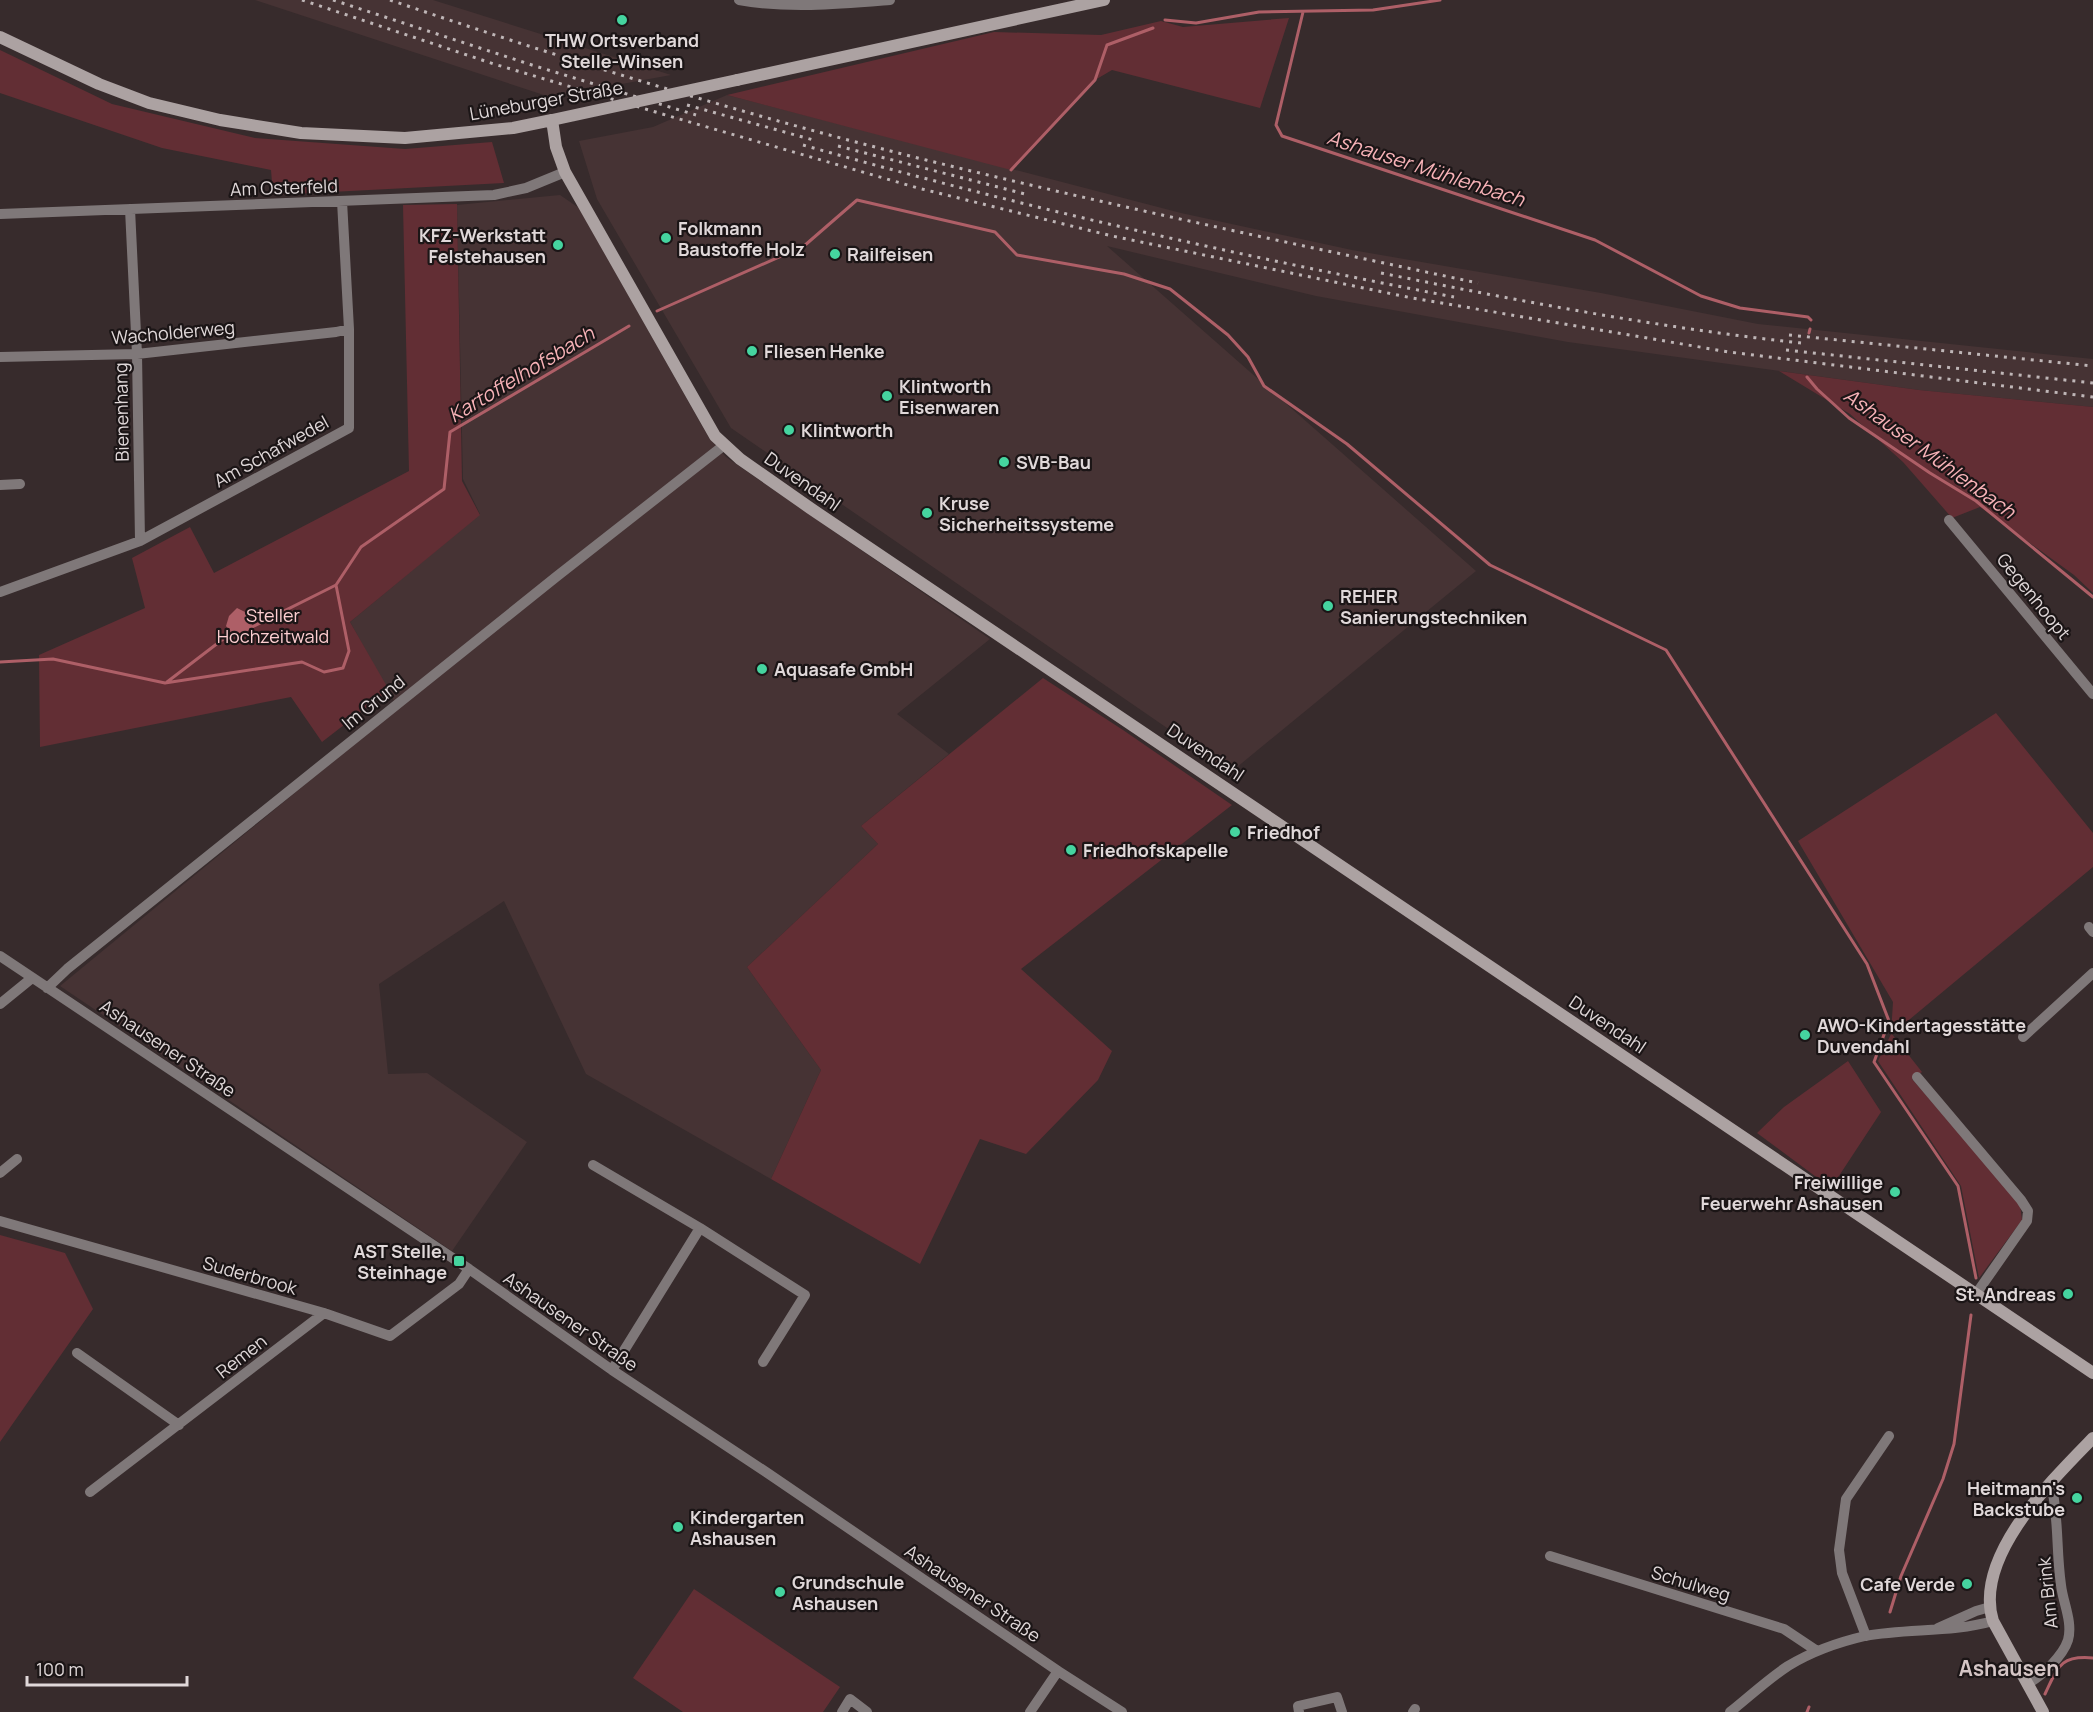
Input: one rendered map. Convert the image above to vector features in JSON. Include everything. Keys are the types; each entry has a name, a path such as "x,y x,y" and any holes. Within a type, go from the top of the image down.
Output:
{"street":[{"path":"739,0 756,3 840,4 890,0"},
{"name":"Lüneburger Straße","path":"0,37 99,84 149,103 220,120 301,133 405,138 513,128 1104,0"},
{"name":"Duvendahl","path":"552,120 556,147 565,172 715,436 723,446 810,508 2093,1373"},
{"name":"Am Osterfeld","path":"0,214 494,195 526,188 565,172"},
{"name":"Am Schafwedel","path":"0,592 140,542 349,428 349,329 342,201"},
{"name":"Bienenhang","path":"130,209 140,542"},
{"name":"Wacholderweg","path":"0,357 136,354 349,329"},
{"name":"Im Grund","path":"47,988 76,962 403,699 723,446"},
{"path":"0,484 20,484"},
{"name":"Gegenhoopt","path":"1948,520 2093,694"},
{"name":"Ashausener Straße","path":"0,956 469,1269 612,1370 1122,1712"},
{"path":"2023,1037 2093,973"},
{"path":"0,1004 32,978"},
{"path":"1917,1077 2028,1211 2027,1221 1976,1294"},
{"path":"0,1157 4,1170 17,1159"},
{"path":"593,1165 700,1228 805,1295 763,1362"},
{"name":"Suderbrook","path":"0,1221 324,1313 390,1336 459,1284 469,1269"},
{"path":"612,1370 700,1228"},
{"name":"Remen","path":"90,1492 324,1313"},
{"path":"77,1353 179,1425"},
{"path":"1866,1636 1842,1573 1839,1550 1846,1499 1889,1436"},
{"path":"2043,1712 1993,1621 1990,1586 1999,1559 2026,1514 2093,1438"},
{"name":"Am Brink","path":"2027,1684 2040,1677 2068,1640 2068,1618 2061,1586 2055,1500 2051,1483"},
{"name":"Schulweg","path":"1550,1556 1784,1629 1817,1651"},
{"path":"1938,1629 1968,1614 1990,1607"},
{"path":"1730,1712 1787,1667 1817,1651 1866,1636 1938,1629 1954,1630 1993,1621"},
{"path":"1030,1712 1058,1671"},
{"path":"1299,1712 1298,1706 1337,1697 1342,1712"},
{"path":"842,1712 850,1700 867,1712"}],"shaded area":[{"path":"255,0 433,0 671,75 550,97"},
{"path":"727,95 1181,213 1352,250 1601,293 1758,324 2093,359 2093,407 1919,390 1568,342 1316,296 1107,246 1476,571 1231,772 731,428 597,199 579,141 653,127"},
{"path":"560,195 579,208 709,438 726,457 990,639 897,714 949,754 861,826 878,844 747,967 821,1070 771,1179 586,1074 504,901 379,984 388,1074 427,1073 527,1142 452,1251 60,986 398,708 350,622 480,514 463,479 457,205"},
{"path":"237,608 251,615 252,627 245,634 231,633 226,626 229,616"}],"green space":[{"path":"1289,18 1260,108 1112,70 1095,80 1011,170 727,95 994,32 1101,35 1161,21 1183,27"},
{"path":"0,50 112,104 255,138 405,149 492,142 504,183 273,195 271,170 162,148 0,93"},
{"name":"Steller Hochzeitwald","path":"457,204 462,481 480,515 350,622 389,690 322,742 291,697 40,747 39,655 145,608 132,558 190,527 214,573 409,471 403,205"},
{"path":"1779,371 1919,390 2093,407 2093,593 2074,575 1980,507 1952,518 1903,462 1850,414"},
{"path":"1043,678 1232,805 1021,969 1112,1051 1098,1080 1026,1154 980,1139 920,1264 771,1179 821,1070 747,967 878,844 861,826"},
{"path":"1996,713 2093,833 2093,867 1892,1034 1922,1072 1912,1079 2020,1204 2022,1220 1979,1278 1961,1186 1878,1061 1891,1034 1893,1002 1798,841"},
{"path":"1848,1061 1881,1112 1831,1188 1757,1133 1784,1107"},
{"path":"0,1235 65,1253 93,1309 0,1442"},
{"path":"694,1589 840,1687 823,1712 683,1712 633,1678"}],"waterway":[{"name":"Ashauser Mühlenbach","path":"1165,20 1196,23 1259,12 1373,10 1440,0"},
{"name":"Ashauser Mühlenbach","path":"1303,12 1276,125 1282,136 1595,240 1701,296 1740,308 1808,317 1811,320"},
{"name":"Kartoffelhofsbach","path":"1011,170 1095,80 1107,45 1153,28"},
{"path":"657,311 804,246 857,200 995,232 1017,255 1124,274 1170,289 1228,335 1248,357 1264,386 1347,444 1490,565 1666,650 1867,964 1889,1021 1874,1062 1958,1186 1976,1278"},
{"name":"Kartoffelhofsbach","path":"0,662 53,659 165,683 302,662 324,672 343,668 349,651 336,585 361,547 444,489 450,432 629,326"},
{"name":"Ashauser Mühlenbach","path":"1809,333 1810,329"},
{"name":"Ashauser Mühlenbach","path":"1807,377 1849,418 1976,501 2093,597"},
{"path":"252,627 336,585"},
{"path":"167,682 231,633"},
{"path":"1890,1612 1901,1576 1943,1479 1954,1444 1971,1315"},
{"name":"Ashauser Mühlenbach","path":"2045,1694 2057,1670 2067,1661 2093,1658"},
{"path":"1807,1712 1809,1707"}],"railway":[{"path":"302,0 494,64 669,116 918,188 1112,236 1412,298 1729,352 2093,397"},
{"path":"333,0 535,66 696,115"},
{"path":"390,0 656,86 858,143 995,177 1478,283"},
{"path":"687,105 817,141"},
{"path":"803,145 1045,209 1290,264 1454,297"},
{"path":"838,146 1029,195"},
{"path":"1381,273 1643,322 1801,343"},
{"path":"1789,335 2093,366"},
{"path":"1786,350 2093,383"}],"place":[{"name":"THW Ortsverband Stelle-Winsen","path":"622,20"},
{"name":"Folkmann Baustoffe Holz","path":"666,238"},
{"name":"KFZ-Werkstatt Felstehausen","path":"558,245"},
{"name":"Railfeisen","path":"835,254"},
{"name":"Fliesen Henke","path":"752,351"},
{"name":"Klintworth Eisenwaren","path":"887,396"},
{"name":"Klintworth","path":"789,430"},
{"name":"SVB-Bau","path":"1004,462"},
{"name":"Kruse Sicherheitssysteme","path":"927,513"},
{"name":"REHER Sanierungstechniken","path":"1328,606"},
{"name":"Aquasafe GmbH","path":"762,669"},
{"name":"Friedhof","path":"1235,832"},
{"name":"Friedhofskapelle","path":"1071,850"},
{"name":"AWO-Kindertagesstätte Duvendahl","path":"1805,1035"},
{"name":"Freiwillige Feuerwehr Ashausen","path":"1895,1192"},
{"name":"AST Stelle, Steinhage","path":"459,1261"},
{"name":"St. Andreas","path":"2068,1294"},
{"name":"Heitmann's Backstube","path":"2077,1498"},
{"name":"Kindergarten Ashausen","path":"678,1527"},
{"name":"Cafe Verde","path":"1967,1584"},
{"name":"Grundschule Ashausen","path":"780,1592"}],"district":[{"name":"Ashausen","path":"2009,1668"}]}
